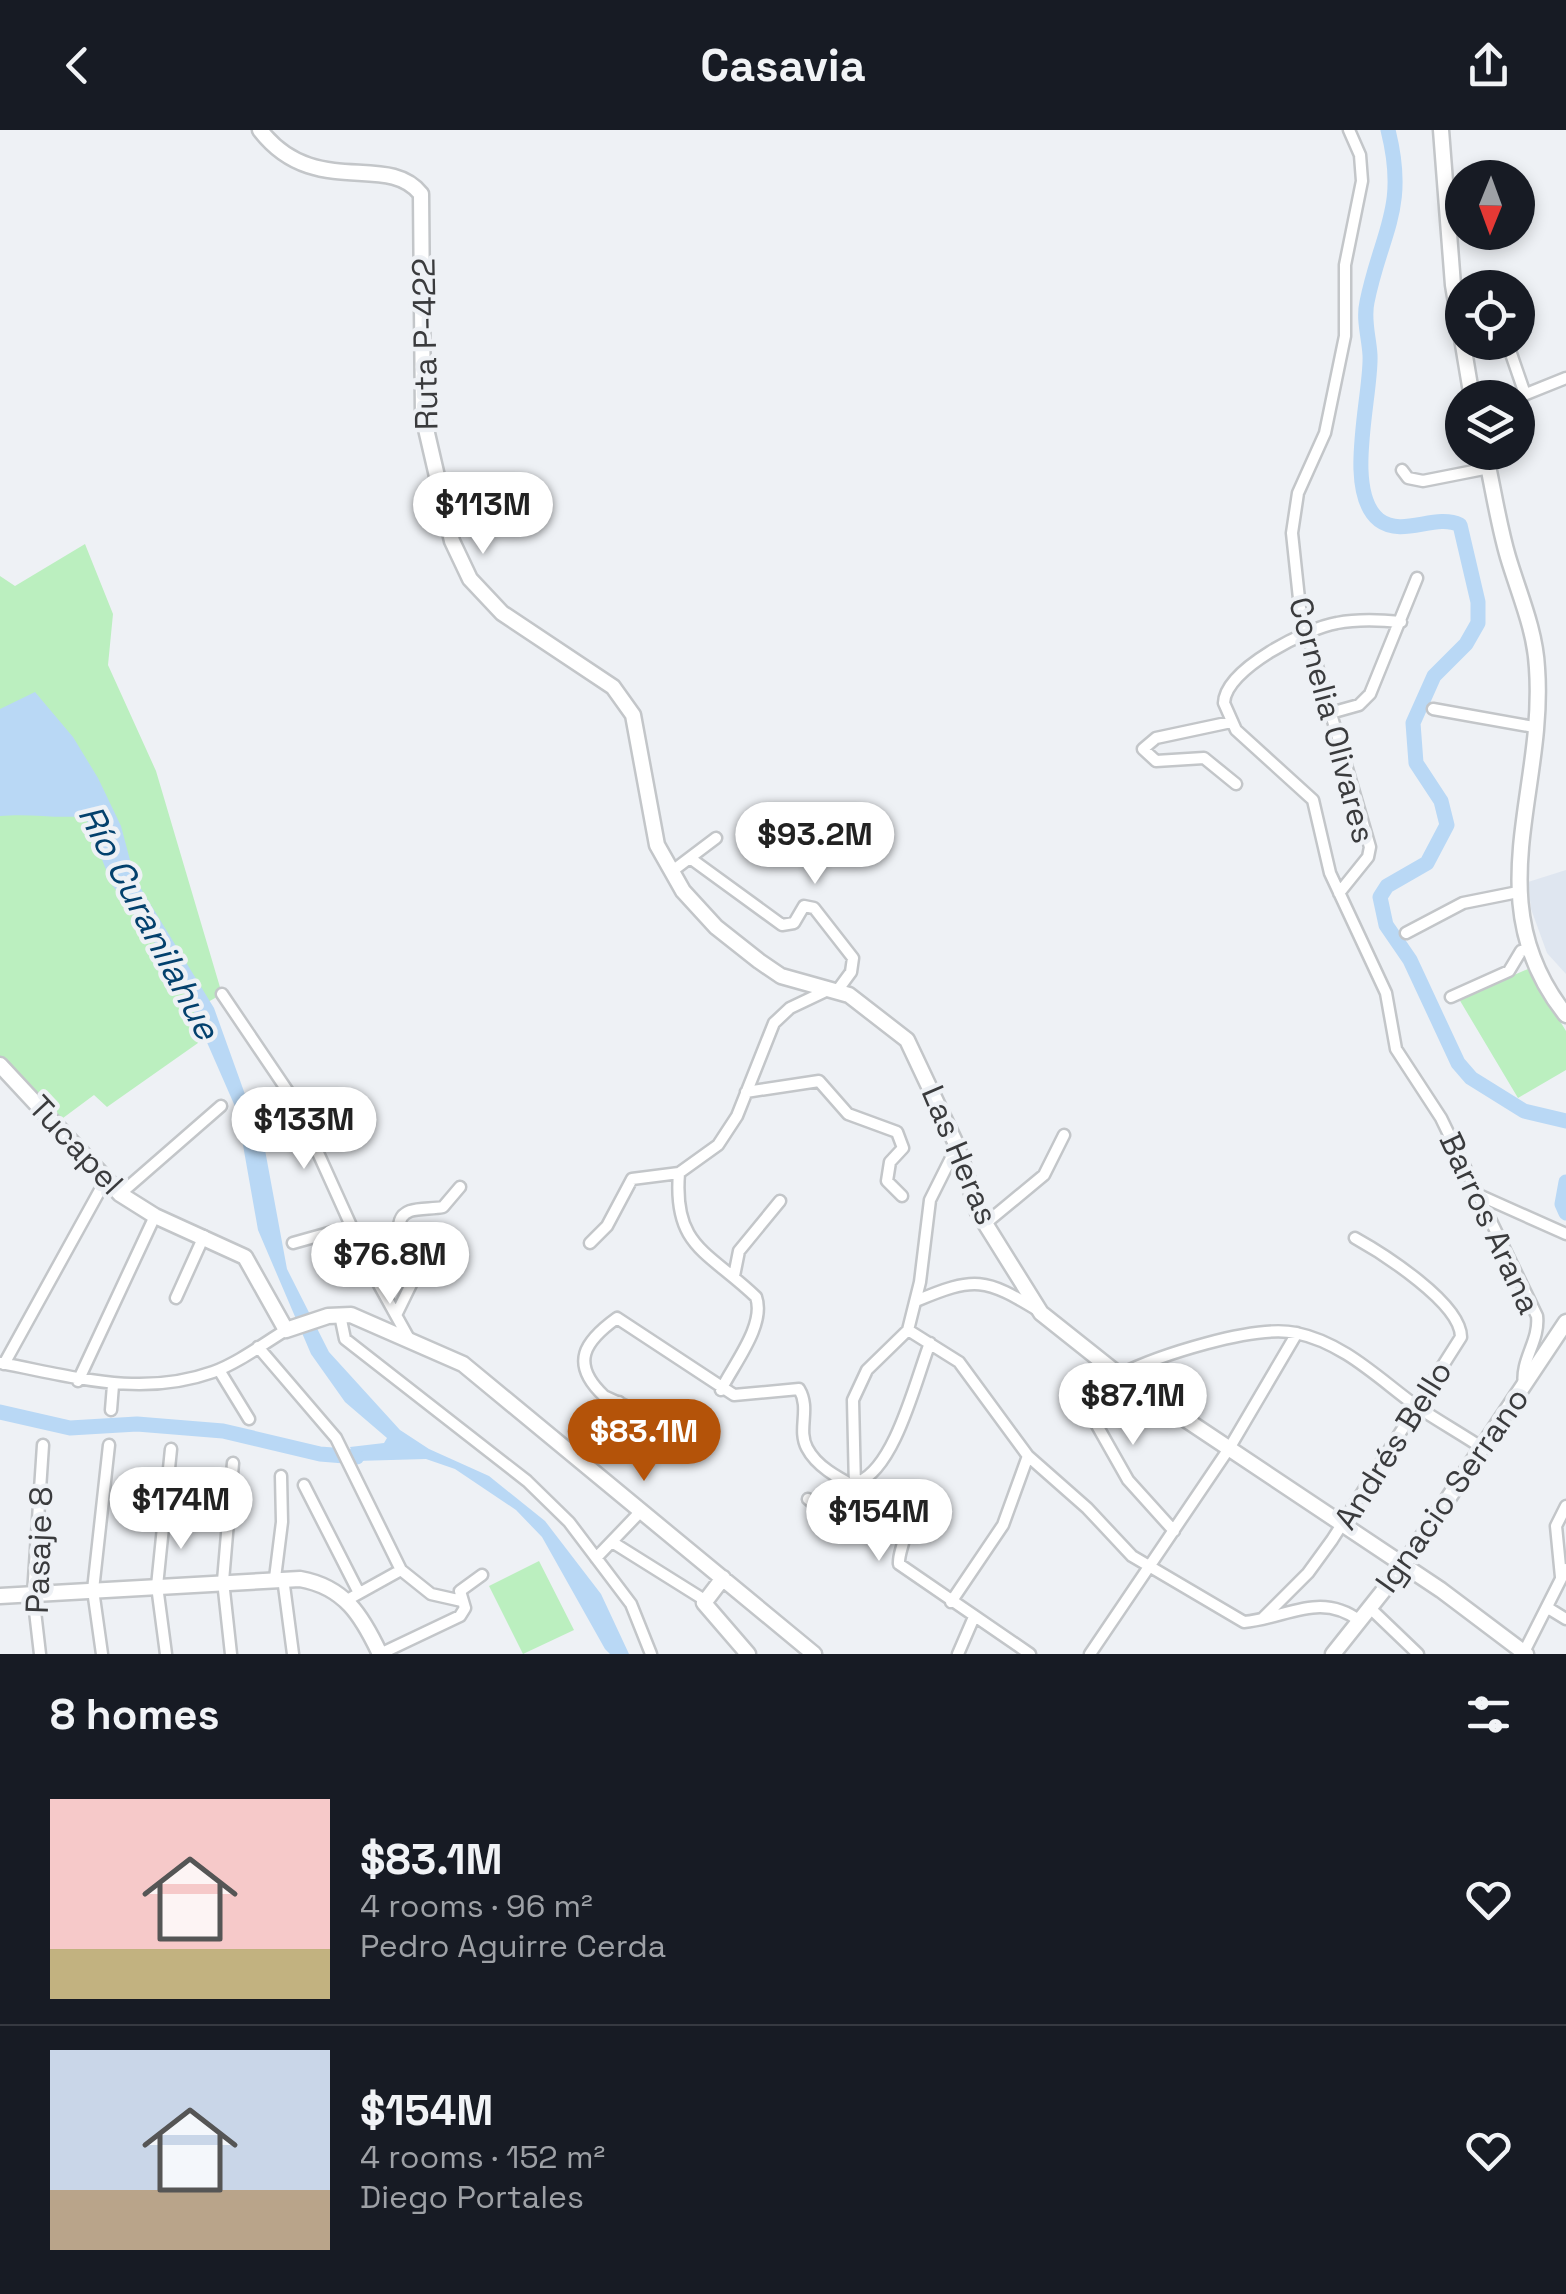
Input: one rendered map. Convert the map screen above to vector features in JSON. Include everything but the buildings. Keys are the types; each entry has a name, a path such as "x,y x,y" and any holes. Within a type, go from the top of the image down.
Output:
{"street":[{"name":"Ruta P-422","path":"260,130 295,162 332,174 400,177 421,194 423,416 452,541 470,578 502,613 614,687 626,701 640,743 650,826 683,890 738,946 781,976 829,989"},
{"name":"Cornelia Olivares","path":"1339,894 1368,856 1370,846 1296,590 1293,516 1325,434 1345,336 1345,265 1362,181 1360,154 1349,130"},
{"path":"1440,130 1453,286 1469,380"},
{"path":"1535,390 1566,378"},
{"path":"1402,470 1408,478 1423,481 1457,470"},
{"path":"1490,470 1534,642 1538,672 1518,892 1527,950 1566,1015"},
{"path":"1334,712 1368,698 1417,578"},
{"path":"1236,784 1207,759 1156,760 1143,750 1152,740 1231,722 1224,695 1249,665 1307,634 1337,623 1401,622"},
{"path":"1434,709 1534,726"},
{"name":"Barros Arana","path":"1231,722 1313,800 1327,862 1339,894 1386,993 1396,1049 1440,1118 1537,1316 1537,1332 1523,1370 1524,1386"},
{"path":"672,872 716,838"},
{"path":"590,1243 607,1226 632,1179 679,1173 718,1146 746,1092 774,1023 790,1008 829,989 851,972 853,958 814,908 804,906 794,922 782,925 690,858"},
{"path":"1406,933 1463,903 1518,892"},
{"path":"1451,997 1509,971 1521,951 1527,950"},
{"name":"Las Heras","path":"829,989 868,1007 907,1040 957,1146 986,1223 1042,1313 1119,1375 1230,1447 1525,1654"},
{"path":"222,994 295,1102 350,1227 408,1337"},
{"name":"Tucapel","path":"0,1065 120,1194 155,1216 239,1252 251,1263 289,1328"},
{"path":"746,1092 818,1081 848,1114 896,1132 902,1148 890,1162 887,1181 902,1196"},
{"path":"120,1194 222,1106"},
{"path":"986,1223 1044,1174 1064,1136"},
{"path":"857,1485 853,1400 867,1370 908,1330 916,1301 930,1200 957,1146"},
{"path":"679,1173 679,1219 708,1256 756,1298 759,1313 721,1390"},
{"path":"105,1181 2,1364 78,1381 141,1386 218,1370 289,1328 334,1316 408,1337 464,1364 814,1654"},
{"path":"397,1313 418,1270 401,1243 403,1218 410,1211 443,1207 460,1188"},
{"path":"1480,1196 1566,1234"},
{"path":"734,1276 740,1251 780,1201"},
{"path":"78,1381 155,1216"},
{"path":"292,1243 350,1227"},
{"path":"176,1298 204,1236"},
{"name":"Andrés Bello","path":"1262,1618 1308,1573 1342,1526 1456,1346 1460,1327 1406,1270 1354,1238"},
{"path":"916,1301 958,1283 980,1281 998,1286 1042,1313"},
{"path":"334,1316 345,1339 527,1481 569,1522 634,1610 652,1654"},
{"path":"702,1441 592,1385 582,1357 584,1347 617,1318 721,1390 745,1396 774,1388 798,1389 807,1411 803,1435 820,1465 857,1485 903,1526 899,1564 1030,1654"},
{"name":"Ignacio Serrano","path":"1334,1654 1403,1566 1566,1322"},
{"path":"908,1330 958,1362 1028,1456 1148,1568 1240,1621 1326,1605 1360,1621"},
{"path":"1119,1375 1185,1350 1268,1332 1297,1333 1378,1373 1416,1406 1484,1449"},
{"path":"1090,1654 1230,1447 1297,1333"},
{"path":"857,1485 887,1452 930,1343"},
{"path":"258,1348 338,1444 400,1570 431,1594 462,1601"},
{"path":"1101,1360 1081,1387 1082,1397 1128,1480 1174,1531"},
{"path":"218,1370 249,1419"},
{"path":"111,1410 113,1385"},
{"path":"572,1453 619,1402"},
{"name":"Pasaje 8","path":"40,1654 33,1594 43,1445"},
{"path":"102,1654 93,1590 109,1445"},
{"path":"166,1654 157,1586 171,1450"},
{"path":"951,1602 1003,1525 1028,1456"},
{"path":"232,1654 223,1581 233,1464"},
{"path":"281,1476 279,1578 293,1654"},
{"path":"304,1485 380,1654 460,1616 466,1608 462,1588 482,1574"},
{"path":"808,1499 850,1532 879,1502"},
{"path":"1525,1654 1564,1574 1556,1526 1566,1506"},
{"path":"596,1558 642,1510"},
{"path":"612,1542 704,1599 748,1654"},
{"path":"0,1596 279,1578 320,1584 353,1595 400,1570"},
{"path":"704,1599 723,1578"},
{"path":"1370,1608 1418,1654"},
{"path":"1548,1608 1566,1618"},
{"path":"958,1654 974,1617"}],"shaded area":[{"path":"1566,870 1566,974 1547,953 1531,909 1528,882"}],"green space":[{"path":"85,544 113,614 108,665 156,771 222,994 201,1006 198,1043 107,1107 94,1095 59,1121 0,1056 0,576 15,586"},
{"path":"1528,969 1566,1031 1566,1070 1518,1098 1459,999"},
{"path":"539,1561 574,1630 523,1654 489,1586"}],"water":[{"name":"Río Curanilahue","path":"35,692 73,737 98,778 121,826 135,879 214,1008 265,1150 287,1269 329,1352 400,1430 429,1449 489,1476 545,1521 601,1594 629,1654 610,1654 605,1649 542,1537 516,1510 455,1469 426,1459 356,1461 350,1447 384,1443 387,1438 345,1402 311,1354 258,1230 237,1111 188,999 147,930 112,885 85,816 0,816 0,709"}],"waterway":[{"path":"1388,130 1394,201 1366,309 1370,355 1362,441 1363,487 1368,506 1388,525 1460,525 1478,602 1478,623 1466,644 1434,676 1413,723 1416,763 1441,801 1447,825 1427,863 1387,886 1380,897 1386,925 1410,960 1458,1063 1471,1078 1524,1111 1566,1121"},
{"path":"1566,1182 1562,1204 1566,1213"},
{"path":"0,1412 70,1428 137,1424 223,1431 320,1454 357,1457"}]}
